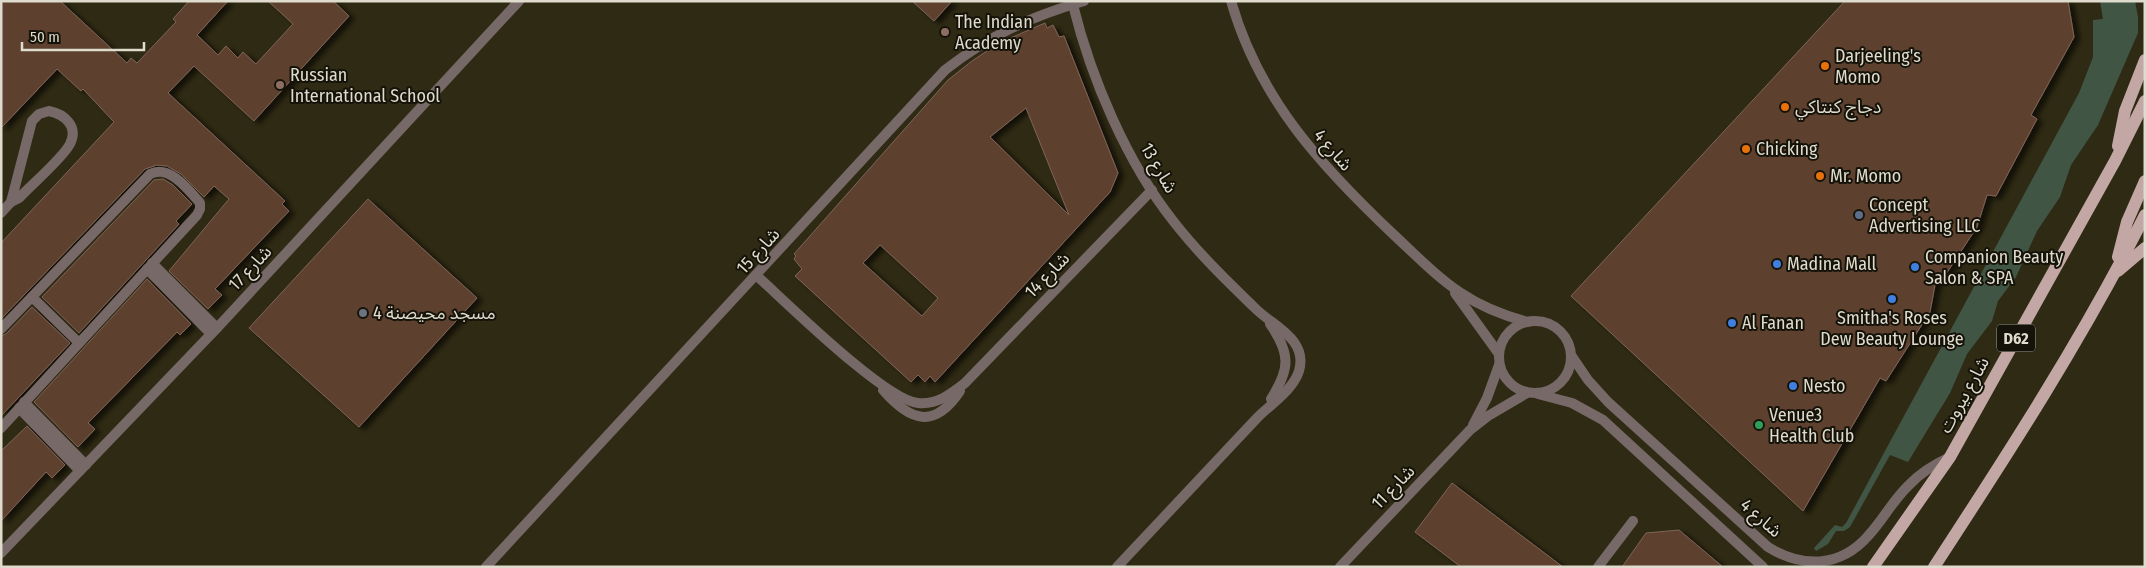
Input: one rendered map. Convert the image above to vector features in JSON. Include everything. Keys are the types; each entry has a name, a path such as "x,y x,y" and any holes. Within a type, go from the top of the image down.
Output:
{"main road":[{"path":"2115,161 2125,110 2145,60"},
{"name":"شارع بيروت","path":"1873,567 1950,457 2115,161 2145,101"},
{"path":"2116,272 2127,222 2145,181"},
{"path":"1934,567 2022,432 2116,272 2145,215"},
{"path":"2116,272 2145,248"}],"street":[{"name":"شارع 17","path":"1,554 214,331 519,1"},
{"name":"شارع 15","path":"486,567 757,276 945,70 971,50 1002,31 1042,14 1084,1"},
{"name":"شارع 4","path":"1231,1 1237,24 1261,76 1291,125 1309,149 1349,193 1453,290 1499,359"},
{"name":"شارع 13","path":"1073,4 1081,38 1096,76 1130,150 1152,190 1199,253 1266,318 1282,342 1286,367 1281,383 1262,413 1117,567"},
{"path":"1,213 11,202 19,198 70,143 71,126 66,118 58,113 39,114 32,121 11,202"},
{"path":"1,329 150,174 165,171 200,203 200,209 150,266 1,428"},
{"name":"شارع 14","path":"757,276 872,378 904,412 924,417 944,410 965,383 1152,190"},
{"path":"150,266 214,331"},
{"name":"شارع 4","path":"1453,290 1489,309 1528,322"},
{"path":"32,297 79,343"},
{"path":"1528,322 1549,324 1560,331 1568,342 1571,355 1566,377 1549,391 1532,393 1509,383 1499,359 1505,337 1519,325 1528,322"},
{"name":"شارع 4","path":"1571,355 1588,380 1608,402 1768,547 1782,556 1797,562 1830,561 1845,556 1859,547 1908,485 1934,465 1950,457"},
{"name":"شارع 11","path":"1470,430 1487,398 1499,359"},
{"name":"شارع 4","path":"1532,393 1572,403 1603,420 1763,567"},
{"name":"شارع 11","path":"1340,567 1470,430 1488,416 1532,393"},
{"path":"22,405 83,468"},
{"path":"1598,567 1633,521"}],"green space":[{"path":"2100,1 2135,1 2138,33 2098,125 2071,165 2060,197 2037,231 2016,277 1998,301 1992,321 1967,354 1950,393 1908,462 1890,455 1850,527 1844,531 1836,531 1828,544 1816,551 1814,548 1835,525 1842,527 1846,523 2079,93 2093,57 2093,20 2103,19"}],"building":[{"path":"1,1 60,1 127,63 131,58 137,63 176,22 173,19 189,1 228,1 197,35 218,55 226,46 238,58 243,52 256,64 293,24 268,1 333,1 349,16 254,121 194,66 168,93 285,201 282,204 289,211 215,289 222,295 208,309 169,271 229,199 214,186 204,197 181,174 167,166 157,165 145,169 1,319 1,243 114,122 83,89 81,91 57,69 1,128"},
{"path":"912,1 952,1 934,21"},
{"name":"Madina Mall","path":"1845,1 2068,1 2074,37 2031,115 2037,119 1996,196 1987,195 1977,227 1946,274 1935,285 1930,312 1886,381 1880,378 1803,511 1571,296"},
{"path":"1045,23 1047,28 1053,25 1059,37 1064,36 1118,173 1110,192 935,382 930,376 925,382 918,375 911,382 795,276 802,269 794,259 796,256 794,254 948,80 999,43","holes":["1026,108 1069,215 990,137","880,245 938,298 922,316 863,263"]},
{"path":"163,179 173,185 192,204 176,221 179,224 79,333 42,297 154,180"},
{"name":"مسجد محيصنة 4","path":"368,199 477,298 359,427 249,328"},
{"path":"147,279 191,324 180,335 177,332 88,423 95,429 78,447 34,402"},
{"path":"32,307 70,343 1,416 1,336 6,334"},
{"path":"27,426 65,465 52,478 46,472 1,521 1,451"},
{"path":"1452,483 1563,567 1461,567 1415,532"},
{"path":"1679,530 1723,567 1622,567 1646,533"}],"place":[{"name":"The Indian Academy","path":"945,32"},
{"name":"Darjeeling's Momo","path":"1825,66"},
{"name":"Russian International School","path":"280,85"},
{"name":"دجاج كنتاكي","path":"1785,107"},
{"name":"Chicking","path":"1746,149"},
{"name":"Mr. Momo","path":"1820,176"},
{"name":"Concept Advertising LLC","path":"1859,215"},
{"name":"Madina Mall","path":"1777,264"},
{"name":"Companion Beauty Salon & SPA","path":"1915,267"},
{"name":"Smitha's Roses Dew Beauty Lounge","path":"1892,299"},
{"name":"مسجد محيصنة 4","path":"363,313"},
{"name":"Al Fanan","path":"1732,323"},
{"name":"Nesto","path":"1793,386"},
{"name":"Venue3 Health Club","path":"1759,425"}]}
